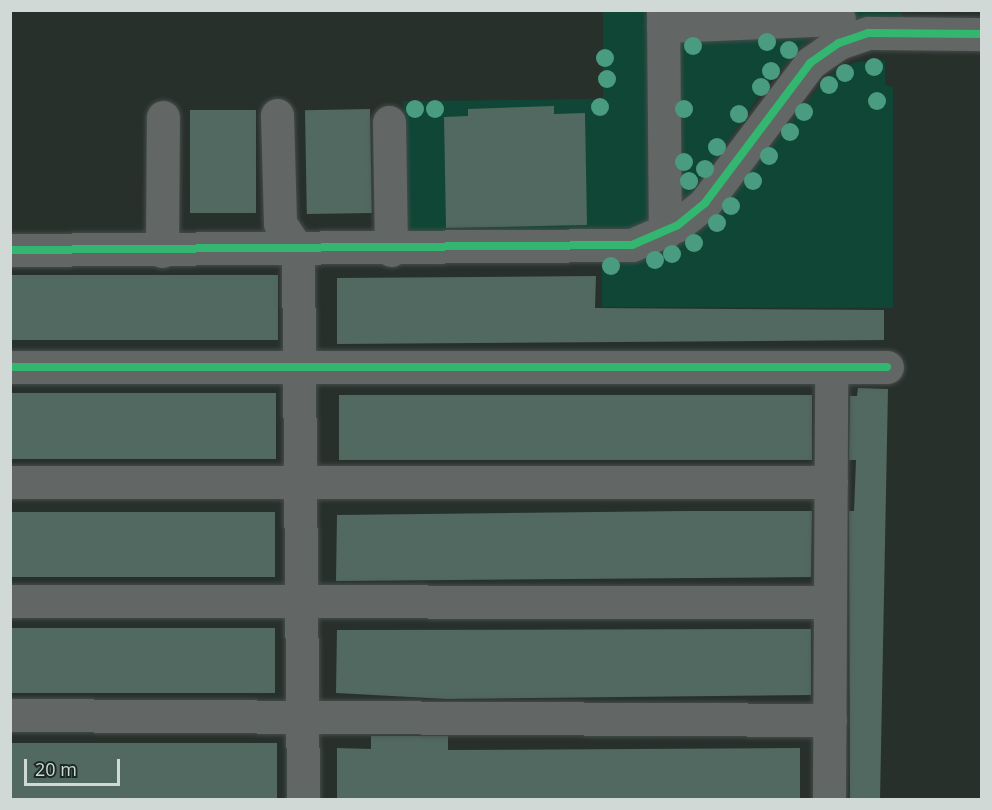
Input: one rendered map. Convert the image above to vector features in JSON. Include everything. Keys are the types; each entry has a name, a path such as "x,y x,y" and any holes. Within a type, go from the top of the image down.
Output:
{"street":[{"path":"664,233 663,18 839,24 868,33 981,34"},
{"path":"10,250 298,251 611,246 664,233 705,203 839,24"},
{"path":"277,115 280,223 298,251 303,800"},
{"path":"162,250 163,117"},
{"path":"389,122 391,250"},
{"path":"10,367 887,367"},
{"path":"829,800 831,368"},
{"path":"10,482 300,484 831,482"},
{"path":"10,601 301,605 830,602"},
{"path":"10,715 302,714 830,720"}],"green space":[{"path":"603,11 902,11 902,17 846,20 813,35 765,87 691,196 634,230 416,232 408,226 403,101 603,99"},
{"path":"885,60 885,85 893,87 893,308 602,307 602,262 712,217 828,76 855,62"}],"building":[{"path":"554,106 554,114 585,113 587,225 446,228 444,117 468,116 468,109"},
{"path":"370,109 372,213 307,214 305,110"},
{"path":"190,110 256,110 256,213 190,213"},
{"path":"10,275 278,275 278,340 10,340"},
{"path":"596,276 595,308 884,310 884,340 337,344 337,278"},
{"path":"858,388 888,389 880,800 850,800 849,511 854,511 856,460 849,460 850,396 857,396"},
{"path":"10,393 276,393 276,459 10,459"},
{"path":"339,395 812,395 812,460 339,460"},
{"path":"812,511 811,577 336,581 337,515"},
{"path":"10,512 275,512 275,577 10,577"},
{"path":"10,628 275,628 275,693 10,693"},
{"path":"811,629 811,695 447,699 336,693 337,630"},
{"path":"371,736 448,736 448,750 800,748 800,800 337,800 337,748 371,749"},
{"path":"10,743 277,743 277,800 10,800"}],"cycle path":[{"path":"10,250 632,245 678,225 705,203 810,63 839,43 868,33 982,34"},
{"path":"10,367 887,367"}]}
